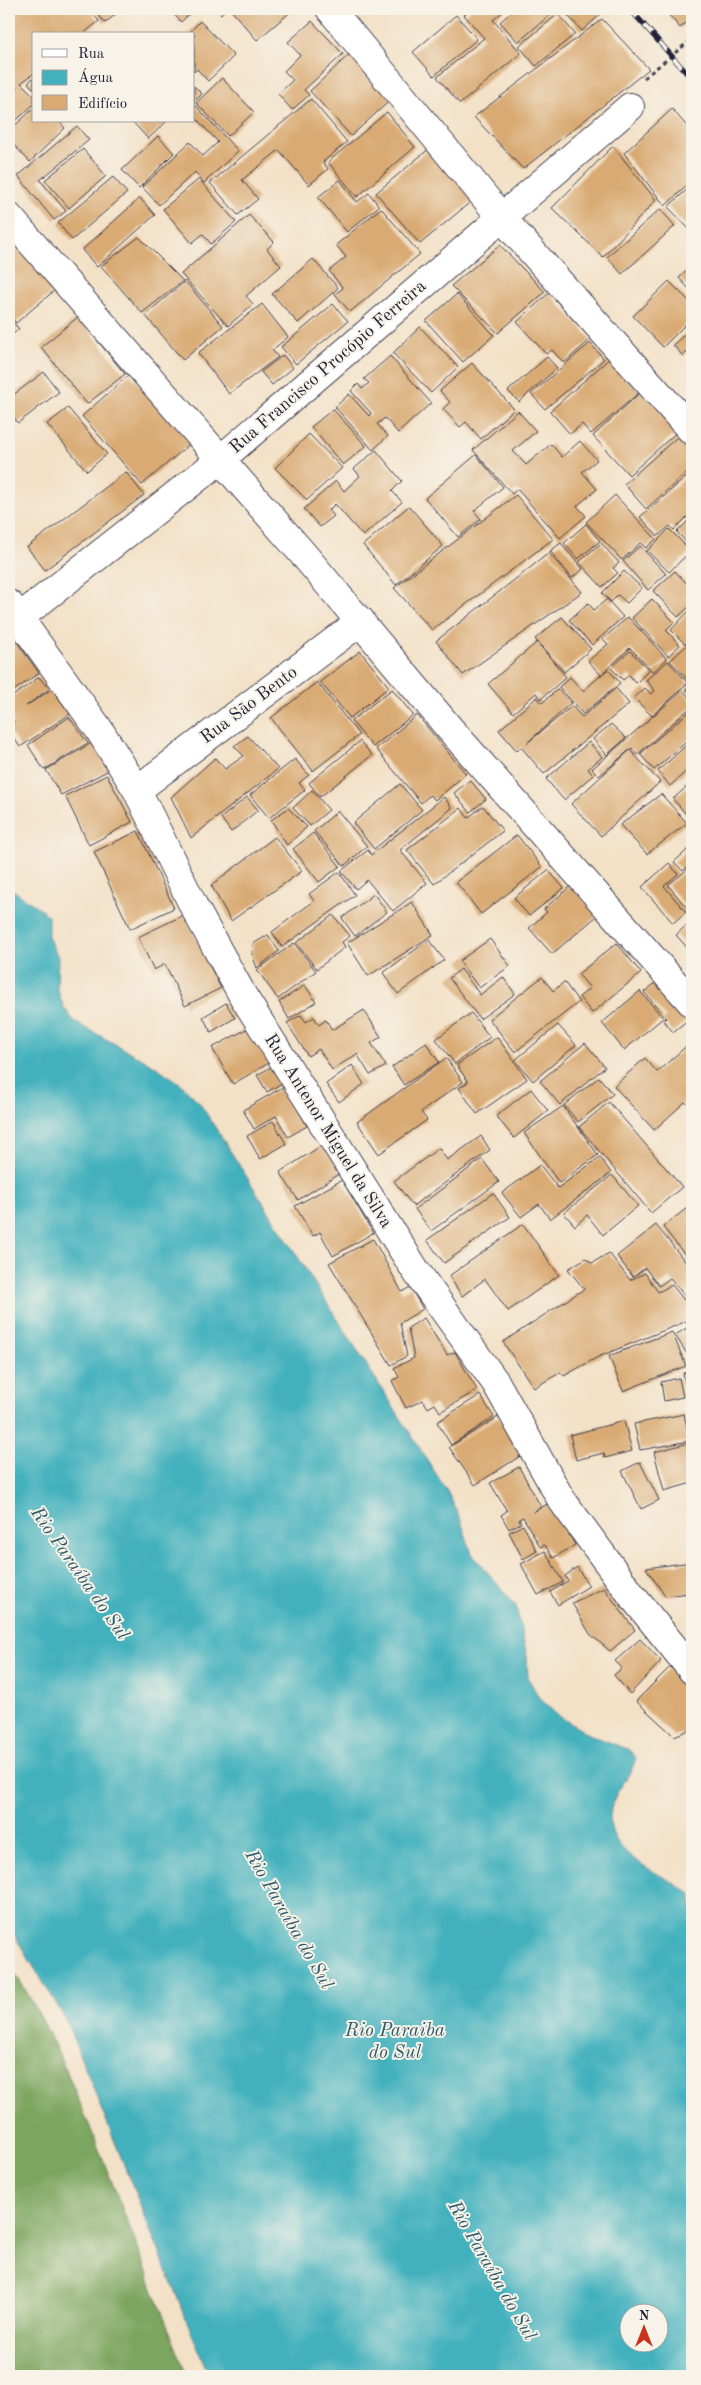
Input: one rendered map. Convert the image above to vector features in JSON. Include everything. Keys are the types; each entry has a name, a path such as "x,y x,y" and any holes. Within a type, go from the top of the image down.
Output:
{"street":[{"path":"330,9 502,218 692,431"},
{"name":"Rua Francisco Procópio Ferreira","path":"14,611 220,460 630,107"},
{"path":"9,217 361,621 450,729 692,1003"},
{"name":"Rua Antenor Miguel da Silva","path":"14,611 98,728 137,790 194,906 243,996 416,1270 496,1383 562,1499 669,1644 692,1670"},
{"name":"Rua São Bento","path":"137,790 361,621"}],"path":[{"path":"630,107 639,82 692,39"}],"green space":[{"path":"9,1964 45,2026 76,2093 187,2376 9,2376"}],"water":[{"name":"Rio Paraiba do Sul","path":"9,886 48,916 48,937 58,957 57,988 64,1008 75,1022 155,1066 181,1084 199,1102 447,1491 460,1518 472,1554 516,1606 527,1657 528,1678 538,1696 556,1714 586,1733 629,1750 636,1758 612,1805 610,1822 615,1837 636,1860 692,1895 692,2376 209,2376 65,2018 16,1938 9,1930"}],"building":[{"path":"15,9 88,9 99,21 85,32 32,32 32,75 21,83 32,94 32,106 9,127 9,95 18,87 9,93 9,13"},
{"path":"93,9 122,9 105,23"},
{"path":"169,9 195,9 181,22"},
{"path":"215,9 226,9 221,14"},
{"path":"230,9 294,9 257,40"},
{"path":"472,9 506,9 493,20 521,53 460,104 437,77 484,38 464,15"},
{"path":"515,9 557,9 518,42 500,22"},
{"path":"562,9 594,9 600,15 582,31"},
{"path":"664,9 692,9 692,18 680,28"},
{"path":"558,14 575,34 536,66 519,46"},
{"path":"456,15 477,39 434,76 413,52"},
{"path":"602,19 649,69 523,169 474,117"},
{"path":"200,21 234,56 208,81 197,69 195,71 195,32 190,32"},
{"path":"312,21 343,54 304,90 309,95 292,110 278,94 293,80 284,71 300,55 288,42"},
{"path":"355,49 396,95 351,136 310,91"},
{"path":"222,78 254,112 228,136 196,103"},
{"path":"32,79 32,87 28,83"},
{"path":"195,87 202,94 195,101"},
{"path":"311,99 347,142 323,162 328,169 309,185 279,150 242,180 258,199 238,215 210,183"},
{"path":"195,105 238,151 204,183 195,172 159,205 142,187 190,142 203,156 218,142 195,117"},
{"path":"672,109 692,132 692,181 665,206 624,153"},
{"path":"32,110 32,122 60,122 65,128 30,162 9,140 9,131"},
{"path":"387,112 415,147 357,197 328,162"},
{"path":"133,122 166,122 148,139"},
{"path":"77,126 89,140 40,180 66,211 54,220 18,176"},
{"path":"158,136 174,153 139,188 122,170"},
{"path":"613,146 656,200 603,257 552,208"},
{"path":"430,148 474,199 420,244 376,193"},
{"path":"83,149 106,176 69,208 45,180"},
{"path":"113,177 127,193 72,240 58,223"},
{"path":"199,179 236,222 211,244 203,234 192,243 163,209"},
{"path":"340,180 357,202 369,193 379,206 347,232 318,197"},
{"path":"692,185 692,228 690,230 668,207"},
{"path":"140,198 155,215 97,267 82,250"},
{"path":"381,208 420,254 350,312 335,294 343,288 329,271 346,257 336,245"},
{"path":"660,209 675,226 622,274 607,257"},
{"path":"249,215 274,242 267,249 281,266 246,296 253,304 228,326 181,274"},
{"path":"139,237 183,281 142,313 101,266"},
{"path":"9,238 55,290 16,323 9,314"},
{"path":"500,245 545,292 498,333 451,286"},
{"path":"692,245 692,256 687,250"},
{"path":"313,259 338,288 298,323 272,294"},
{"path":"692,265 692,292 679,278"},
{"path":"185,281 223,326 183,360 145,315"},
{"path":"669,281 692,304 692,318 663,347 633,316"},
{"path":"549,293 591,339 564,363 552,350 546,354 517,322"},
{"path":"457,294 494,335 463,362 426,321"},
{"path":"262,304 288,337 272,350 278,357 229,394 198,353"},
{"path":"333,304 348,321 296,364 281,347"},
{"path":"9,317 19,329 9,337"},
{"path":"78,317 125,374 87,404 41,347"},
{"path":"420,327 458,367 431,393 393,353"},
{"path":"692,327 692,347 683,356 673,345"},
{"path":"590,343 604,359 545,409 531,394"},
{"path":"283,355 293,368 272,385 261,372"},
{"path":"390,356 431,403 398,433 385,418 377,424 388,436 373,450 335,407 349,394 369,416 371,413 351,391 358,384 362,389 369,383 364,379"},
{"path":"547,357 557,368 519,402 508,391"},
{"path":"611,357 641,391 591,434 582,424 570,434 550,411"},
{"path":"472,363 514,409 481,439 466,422 460,427 443,409 450,402 440,391"},
{"path":"44,372 59,392 18,423 9,411 9,398"},
{"path":"130,374 191,443 142,485 82,416"},
{"path":"642,391 678,431 629,475 593,436"},
{"path":"68,408 107,454 87,471 47,424"},
{"path":"333,409 366,446 343,465 311,427"},
{"path":"518,411 536,431 513,451 526,465 551,444 562,457 580,441 597,460 582,472 597,489 577,506 586,516 560,538 517,489 512,494 473,450"},
{"path":"684,431 692,440 692,468 646,509 624,484"},
{"path":"309,434 342,468 307,500 275,468"},
{"path":"376,450 402,481 392,491 402,502 363,536 335,504 329,510 334,516 320,527 304,509 336,481 344,491 360,476 354,469"},
{"path":"476,455 503,487 474,511 481,519 458,537 425,498"},
{"path":"126,472 144,495 45,570 27,547"},
{"path":"692,472 692,512 674,530 670,526 658,536 640,517"},
{"path":"516,495 553,539 432,630 394,588"},
{"path":"615,495 656,539 646,548 640,543 622,560 586,522"},
{"path":"409,506 443,546 396,585 363,545"},
{"path":"692,517 692,548 677,532"},
{"path":"586,524 600,541 578,559 564,543"},
{"path":"669,529 691,551 669,572 647,551"},
{"path":"561,543 583,569 572,578 550,551"},
{"path":"601,543 619,563 613,568 618,573 602,587 579,562"},
{"path":"640,546 666,574 648,590 623,561"},
{"path":"549,553 582,592 463,675 436,641"},
{"path":"624,571 642,588 627,603 618,595 611,602 602,593"},
{"path":"675,571 692,589 692,604 678,617 653,591"},
{"path":"607,599 623,617 592,645 569,620 588,603 594,610"},
{"path":"652,599 674,622 666,630 680,645 668,656 632,618"},
{"path":"692,608 692,636 685,644 671,630"},
{"path":"562,617 591,649 564,672 535,639"},
{"path":"628,617 667,659 653,672 630,648 601,675 588,661 608,644 603,639"},
{"path":"12,635 39,673 9,694 9,637"},
{"path":"692,640 692,682 691,683 670,661"},
{"path":"537,642 566,677 541,699 536,693 513,713 488,684"},
{"path":"360,651 389,687 350,718 320,682"},
{"path":"630,651 649,670 636,683 629,675 623,680 611,668"},
{"path":"668,661 688,683 652,716 634,698 645,688 651,694 655,691 646,680"},
{"path":"608,669 620,683 583,714 559,687 570,677 583,691"},
{"path":"39,677 49,689 26,706 52,689 70,714 20,747 9,731 9,726 14,722 9,714 9,699"},
{"path":"317,682 359,735 313,771 271,718"},
{"path":"692,683 692,695 686,689"},
{"path":"616,688 629,704 544,774 521,747 517,751 499,730 537,697 542,703 558,689 571,703 527,743 572,706 582,717"},
{"path":"392,689 413,715 373,747 351,721"},
{"path":"683,690 692,701 692,706 637,755 632,748 599,776 592,769"},
{"path":"692,709 692,737 654,770 640,754"},
{"path":"417,715 466,774 435,800 430,795 421,803 376,749"},
{"path":"69,717 88,743 44,770 28,745"},
{"path":"611,724 626,738 607,755 593,739"},
{"path":"248,736 278,769 191,838 171,797 215,758 225,769 244,756 234,746"},
{"path":"692,740 692,766 670,786 658,771"},
{"path":"360,741 372,755 320,797 309,783"},
{"path":"93,742 111,769 61,795 46,770"},
{"path":"589,742 602,757 588,769 593,775 564,800 546,779"},
{"path":"630,750 660,782 601,836 571,804"},
{"path":"295,759 309,775 299,783 305,790 269,818 250,795"},
{"path":"107,775 132,822 89,845 65,796"},
{"path":"470,780 486,799 470,812 454,793"},
{"path":"692,782 692,821 673,799"},
{"path":"400,784 422,810 374,849 353,823"},
{"path":"312,790 329,810 310,826 293,808"},
{"path":"661,794 687,823 647,854 620,825"},
{"path":"247,797 258,810 231,832 221,818"},
{"path":"444,797 452,808 400,850 427,883 393,911 367,880 356,889 341,871 368,850 371,855"},
{"path":"483,806 503,831 434,884 407,850 461,808 468,818"},
{"path":"288,808 307,827 287,845 271,820"},
{"path":"338,811 367,846 344,866 314,831"},
{"path":"138,831 174,908 130,929 94,852"},
{"path":"313,833 340,866 319,882 293,849"},
{"path":"517,835 542,867 481,914 456,882"},
{"path":"275,837 302,871 231,921 211,885"},
{"path":"692,846 692,863 683,871 674,862"},
{"path":"669,863 678,874 664,886 686,912 673,923 642,887"},
{"path":"692,866 692,912 691,913 668,885"},
{"path":"548,870 564,888 529,916 514,898"},
{"path":"339,872 355,895 282,947 272,932 314,901 309,894"},
{"path":"571,886 597,916 552,954 529,928 547,912 544,909"},
{"path":"374,894 387,912 355,936 342,918"},
{"path":"412,902 433,935 368,976 347,943"},
{"path":"184,915 221,988 185,1006 165,964 154,970 138,937"},
{"path":"333,915 350,936 342,942 345,947 317,969 296,943"},
{"path":"692,920 692,953 676,935"},
{"path":"268,935 279,951 257,968 252,954 253,944"},
{"path":"490,939 510,966 479,988 459,961"},
{"path":"429,940 444,960 398,994 383,973"},
{"path":"294,943 316,971 278,999 257,970"},
{"path":"617,943 641,973 592,1013 579,997 590,988 578,974"},
{"path":"461,969 480,995 503,977 515,994 480,1019 449,978"},
{"path":"542,977 553,991 564,982 579,1002 515,1052 489,1019"},
{"path":"658,981 690,1018 673,1032 663,1020 666,1018 644,992"},
{"path":"305,985 316,1002 289,1019 279,1002"},
{"path":"640,991 663,1018 624,1050 602,1023"},
{"path":"226,1003 235,1018 211,1032 203,1017"},
{"path":"364,1010 381,1037 371,1043 386,1066 370,1075 357,1054 332,1070 319,1049 308,1056 287,1023 301,1015 306,1022 314,1017 319,1025 326,1020 332,1030"},
{"path":"471,1013 490,1037 455,1064 436,1039"},
{"path":"558,1025 576,1045 533,1081 515,1060"},
{"path":"252,1026 272,1061 233,1084 212,1048"},
{"path":"497,1037 527,1079 477,1114 459,1088 468,1082 457,1065"},
{"path":"692,1041 692,1105 690,1107 685,1102 654,1130 614,1086 645,1058 657,1072"},
{"path":"426,1043 439,1062 404,1085 392,1067"},
{"path":"585,1043 605,1067 560,1105 540,1081"},
{"path":"446,1058 463,1082 421,1112 427,1120 379,1154 357,1122"},
{"path":"352,1065 364,1084 339,1102 326,1084"},
{"path":"273,1066 282,1083 267,1092 257,1075"},
{"path":"599,1077 613,1094 578,1122 564,1105"},
{"path":"285,1086 307,1126 288,1137 276,1116 254,1129 243,1110"},
{"path":"531,1089 548,1111 514,1138 496,1116"},
{"path":"609,1102 682,1187 651,1213 579,1127"},
{"path":"563,1106 598,1155 559,1183 524,1133"},
{"path":"273,1121 286,1144 260,1159 247,1136"},
{"path":"481,1136 490,1150 413,1206 394,1181 439,1148 447,1160"},
{"path":"324,1144 342,1172 298,1200 280,1172"},
{"path":"600,1157 611,1173 550,1219 539,1204 521,1217 502,1193 540,1165 558,1188"},
{"path":"482,1159 499,1182 431,1231 415,1209"},
{"path":"612,1175 638,1206 603,1235 587,1215 575,1226 564,1213"},
{"path":"342,1180 373,1233 333,1256 320,1232 313,1236 295,1206"},
{"path":"692,1183 692,1193 687,1187"},
{"path":"493,1193 510,1217 444,1263 427,1240"},
{"path":"692,1204 692,1257 689,1260 663,1227"},
{"path":"523,1224 559,1275 508,1311 485,1279 462,1296 449,1276"},
{"path":"656,1225 692,1270 692,1290 685,1296 670,1278 659,1286 645,1268 633,1277 617,1256"},
{"path":"373,1239 402,1292 410,1287 423,1309 400,1323 407,1356 391,1365 329,1263"},
{"path":"609,1253 630,1280 645,1273 658,1292 672,1285 684,1300 692,1294 692,1319 598,1357 564,1376 561,1372 534,1388 503,1342 584,1289 568,1269 586,1258 592,1263"},
{"path":"424,1318 447,1355 455,1352 477,1390 440,1412 435,1404 428,1408 423,1400 406,1408 392,1381 399,1377 394,1368 414,1358 408,1328"},
{"path":"692,1325 692,1362 675,1335"},
{"path":"672,1332 686,1366 623,1391 609,1356"},
{"path":"692,1371 692,1406 690,1407 683,1373"},
{"path":"679,1378 683,1397 664,1401 661,1382"},
{"path":"480,1395 494,1417 451,1445 437,1422"},
{"path":"692,1411 692,1429 687,1412"},
{"path":"684,1414 690,1441 640,1450 634,1424"},
{"path":"498,1417 525,1453 475,1485 449,1447"},
{"path":"624,1421 632,1451 605,1458 604,1453 576,1460 570,1435"},
{"path":"689,1443 692,1458 692,1483 664,1491 654,1452"},
{"path":"640,1462 659,1500 641,1509 622,1471"},
{"path":"519,1467 541,1507 533,1512 551,1502 575,1545 553,1558 545,1545 540,1547 523,1517 519,1519 521,1523 509,1529 501,1515 507,1511 490,1483"},
{"path":"523,1525 537,1551 523,1559 509,1532"},
{"path":"545,1551 563,1582 538,1595 521,1564"},
{"path":"692,1562 692,1602 689,1593 665,1596 646,1568"},
{"path":"577,1567 589,1586 558,1605 550,1592 568,1581 565,1576"},
{"path":"604,1588 635,1630 610,1651 590,1634 572,1603"},
{"path":"640,1639 661,1661 630,1694 614,1675 622,1668 615,1661"},
{"path":"670,1667 692,1685 692,1729 674,1736 636,1701"}],"railway":[{"path":"630,9 692,79"}],"water label":[{"name":"Rio Paraíba do Sul","path":"79,1574"},
{"name":"Rio Paraíba do Sul","path":"288,1920"},
{"name":"Rio Paraíba do Sul","path":"491,2271"}]}
